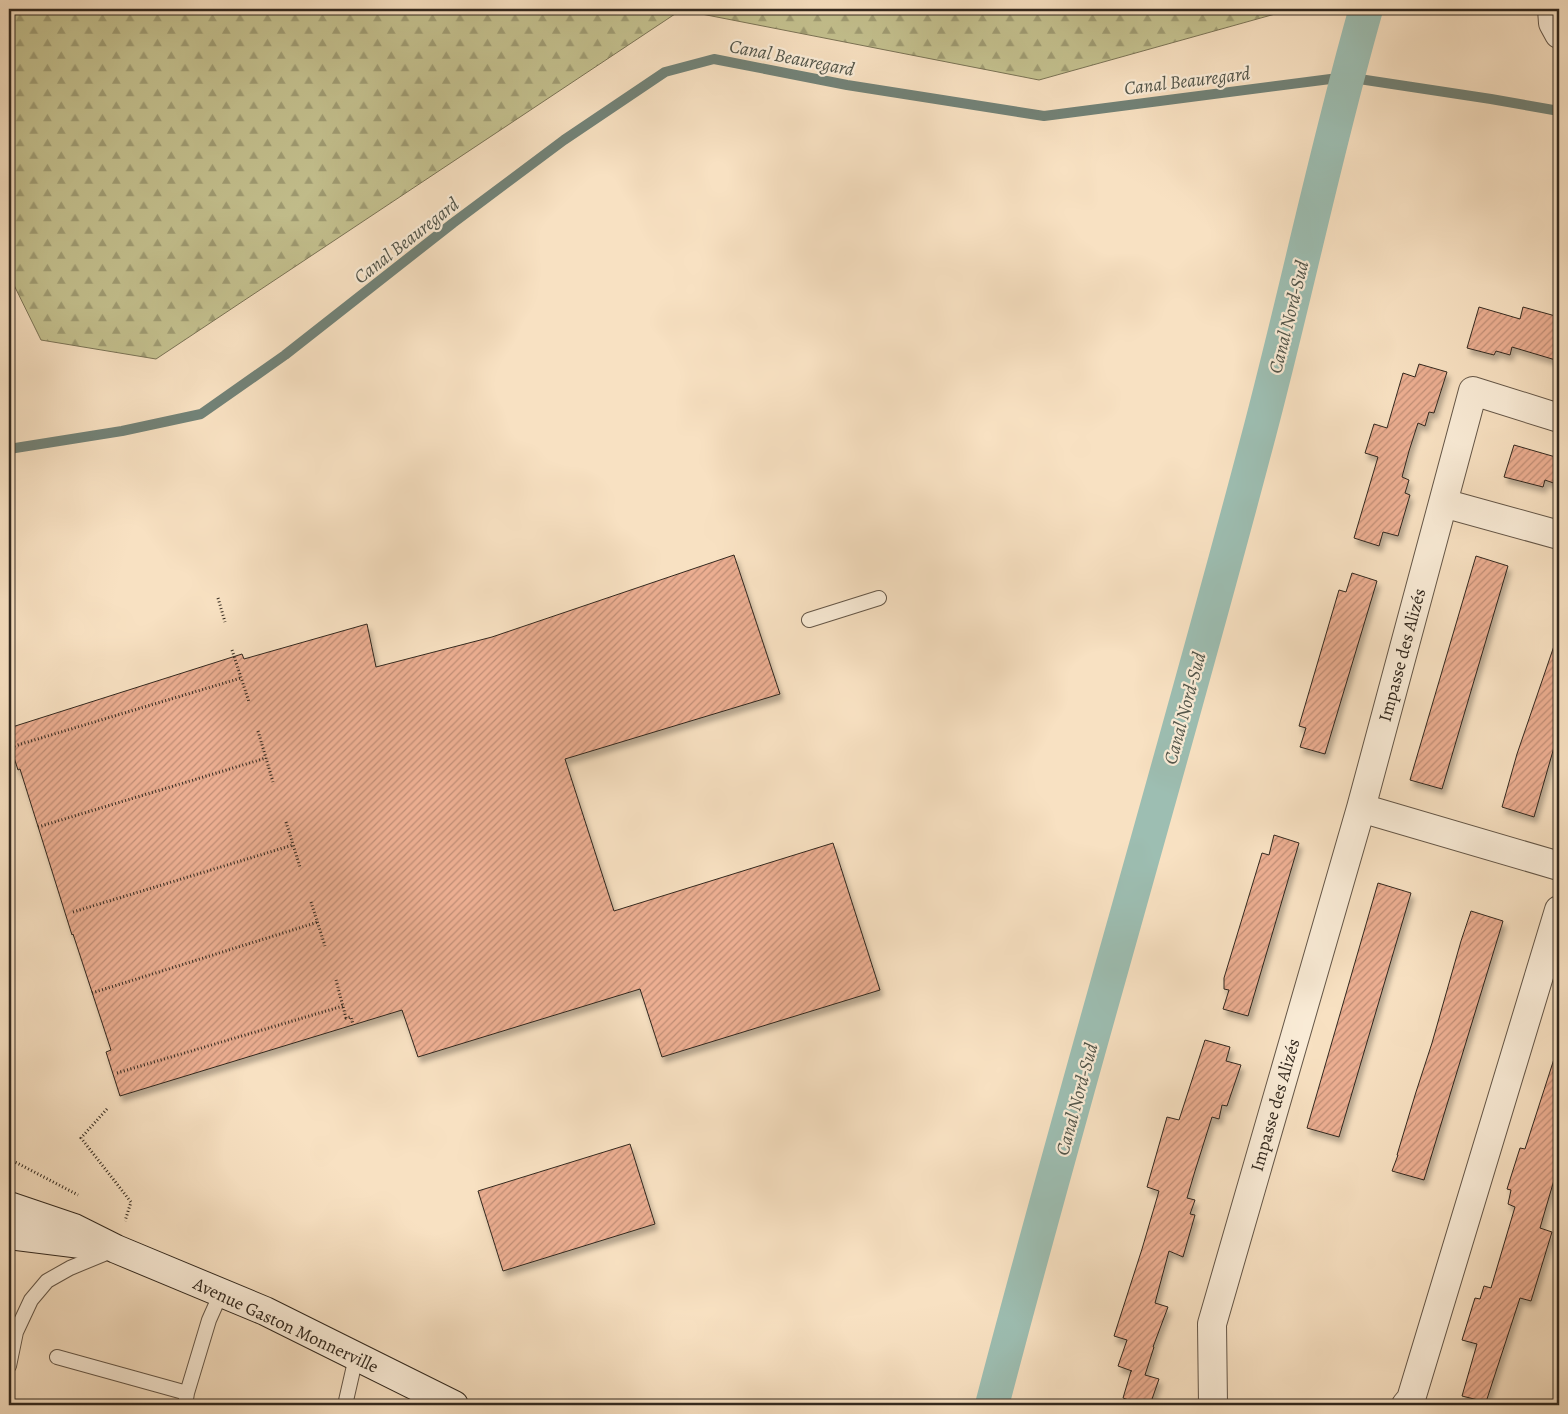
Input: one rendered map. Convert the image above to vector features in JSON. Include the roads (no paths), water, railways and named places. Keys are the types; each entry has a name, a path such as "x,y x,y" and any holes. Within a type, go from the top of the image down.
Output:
{"street":[{"path":"1552,9 1553,22 1559,34"},
{"name":"Impasse des Alizés","path":"1213,1405 1212,1324 1361,808 1473,391 1559,418"},
{"path":"1443,503 1559,535"},
{"path":"1361,808 1559,866"},
{"path":"1406,1405 1411,1399 1559,910"},
{"name":"Avenue Gaston Monnerville","path":"9,1206 74,1228 116,1249 221,1292 454,1405"},
{"name":"Avenue Gaston Monnerville","path":"9,1235 116,1249"}],"lane":[{"path":"809,620 879,598"},
{"path":"9,1366 16,1332 31,1300 47,1280 70,1268 116,1249"},
{"path":"57,1357 186,1399 209,1320 221,1292"},
{"path":"345,1405 356,1357"}],"waterway":[{"name":"Canal Nord-Sud","path":"992,1405 1254,453 1336,120 1366,9"},
{"name":"Canal Beauregard","path":"9,449 122,431 201,414 285,355 453,223 564,140 665,72 714,59 847,85 1044,116 1346,77 1559,111"}]}
